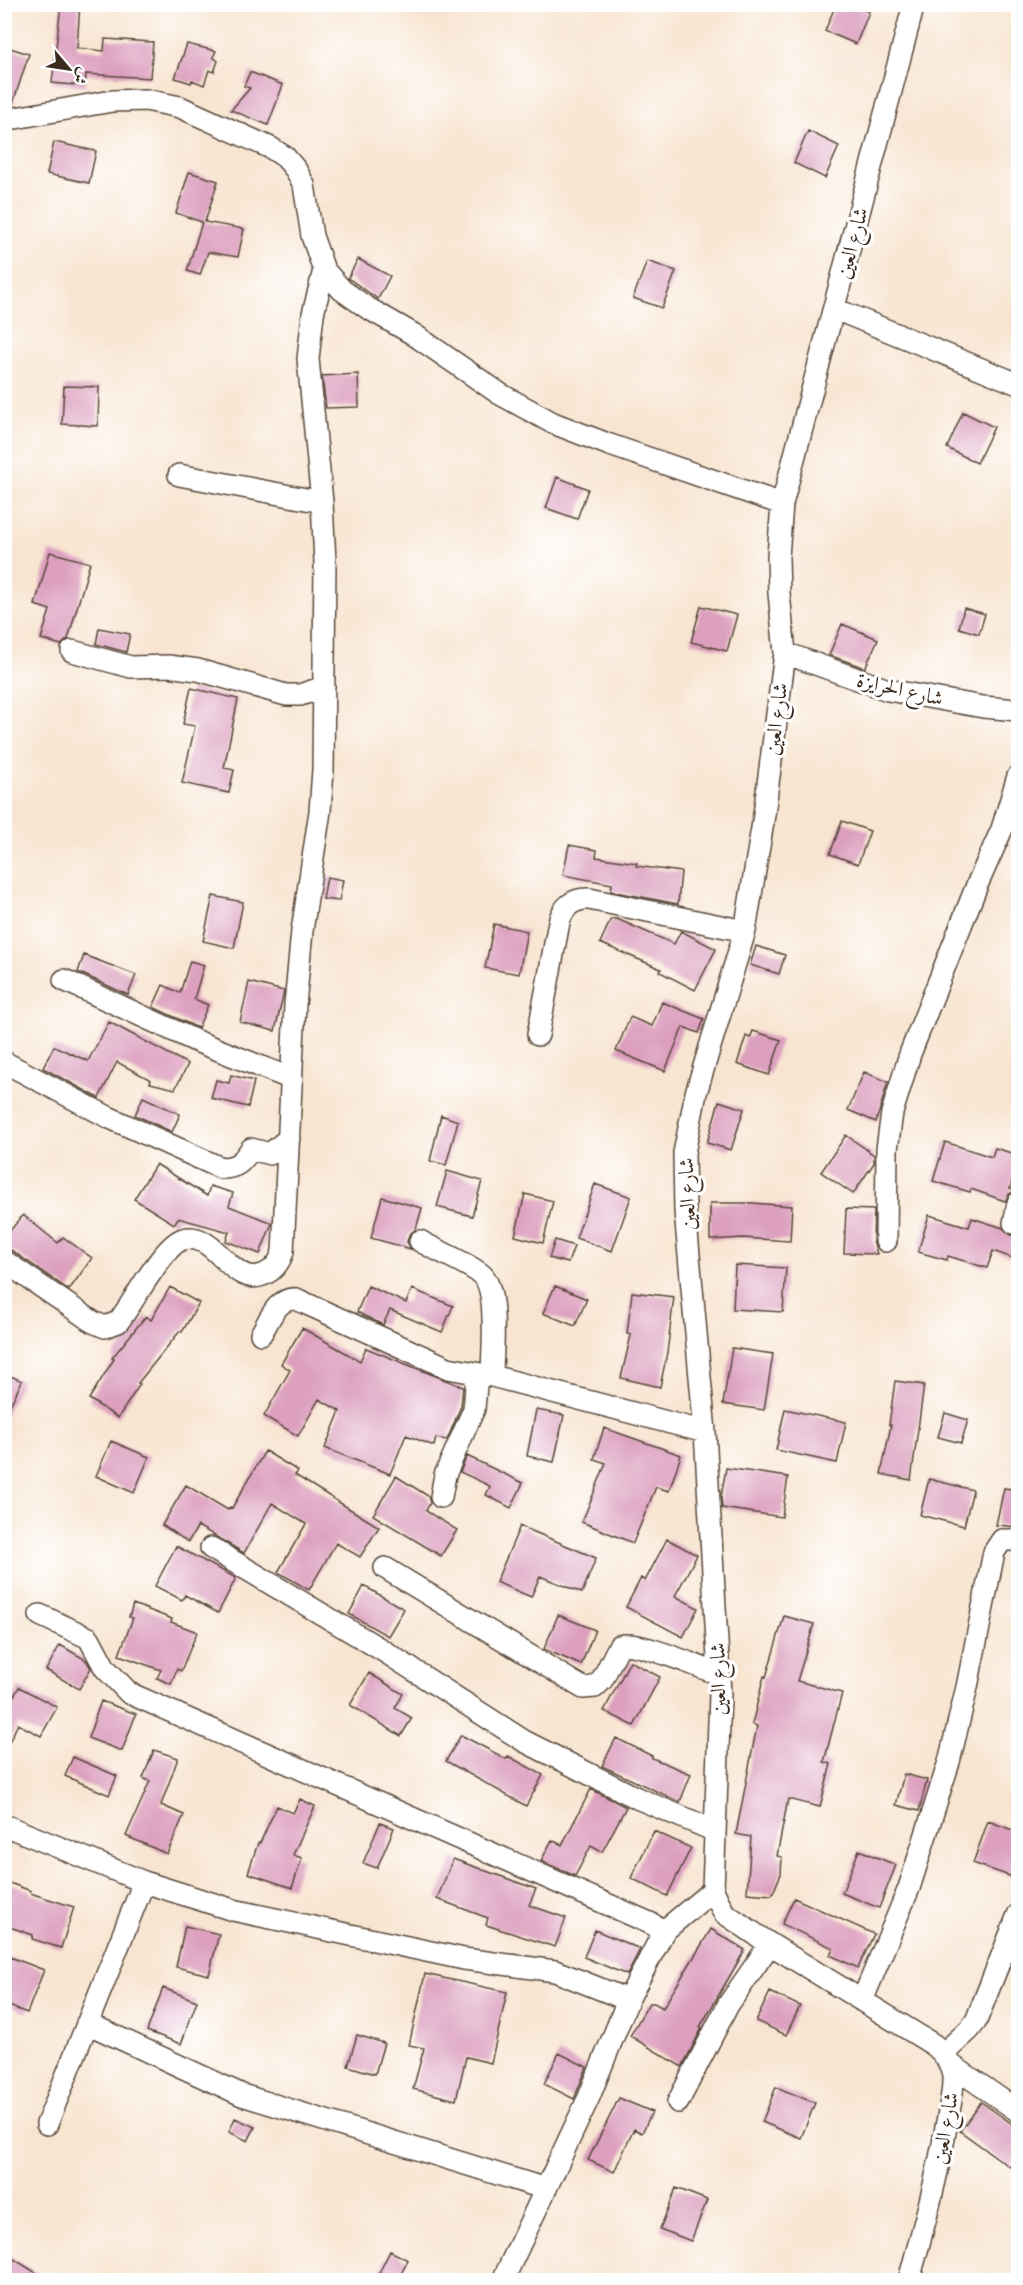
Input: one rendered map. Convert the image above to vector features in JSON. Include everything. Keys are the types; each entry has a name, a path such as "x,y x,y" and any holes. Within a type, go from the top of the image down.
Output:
{"street":[{"name":"شارع العين","path":"713,1890 720,1694 705,1432 685,1211 684,1153 696,1093 745,931 763,822 784,653 778,575 782,504 914,4"},
{"path":"4,120 112,101 146,100 180,107 271,148 285,157 296,170 304,185 312,236 324,270 342,290 366,307 413,334 500,394 526,409 581,435 782,504"},
{"path":"4,1261 93,1322 105,1327 118,1322 170,1247 183,1239 205,1243 243,1275 253,1277 264,1275 280,1262 283,1252 298,968 321,801 325,739 325,583 322,502 308,359 313,314 324,270"},
{"path":"835,309 1018,384"},
{"path":"179,475 322,502"},
{"path":"72,651 131,668 168,666 198,670 286,695 300,695 324,687"},
{"name":"شارع الحرايزة","path":"784,653 888,690 1018,710"},
{"path":"886,1241 887,1149 892,1113 910,1054 977,885 1002,829 1018,776"},
{"path":"538,1035 559,922 564,909 575,900 589,899 745,931"},
{"path":"64,980 196,1041 292,1079"},
{"path":"4,1062 116,1121 221,1168 232,1168 241,1164 251,1149 270,1155 289,1138"},
{"path":"420,1241 476,1271 487,1281 491,1296 484,1375 474,1409 445,1475 441,1497"},
{"path":"261,1334 280,1303 290,1298 296,1299 433,1363 705,1432"},
{"path":"862,2001 909,1888 949,1762 967,1687 994,1552 1002,1540 1018,1540"},
{"path":"212,1548 382,1650 524,1742 637,1798 715,1832"},
{"path":"385,1568 582,1688 595,1687 602,1680 619,1646 626,1644 651,1649 719,1674"},
{"path":"40,1615 89,1638 105,1668 129,1693 664,1931"},
{"path":"4,1825 144,1882 233,1910 492,1964 555,1971 628,2000"},
{"path":"47,2124 144,1882"},
{"path":"503,2280 589,2097 628,2000 664,1931 713,1890 724,1913 862,2001 1018,2111"},
{"path":"947,2059 976,2021 1018,1914"},
{"path":"678,2102 728,2005 770,1944"},
{"path":"87,2023 242,2095 546,2189"},
{"name":"شارع العين","path":"909,2280 941,2158 952,2093 953,2076 947,2059"}],"building":[{"path":"61,4 80,4 77,48 104,51 105,39 153,42 150,78 86,74 85,86 52,83"},
{"path":"836,4 850,4 869,12 856,44 825,31"},
{"path":"187,44 216,51 213,57 218,61 214,72 209,70 204,85 192,80 191,83 175,78"},
{"path":"4,46 29,54 12,106 4,107"},
{"path":"250,72 283,85 268,125 231,110 250,88 244,86"},
{"path":"808,131 839,146 825,178 794,163"},
{"path":"54,142 96,151 89,183 47,174"},
{"path":"189,172 218,181 205,222 244,229 238,257 208,252 200,275 187,271 202,222 176,213"},
{"path":"358,259 390,276 378,299 348,278"},
{"path":"647,261 676,271 662,308 633,298"},
{"path":"358,374 359,407 326,408 322,376"},
{"path":"64,386 99,387 98,426 62,424"},
{"path":"963,412 994,427 977,463 947,448"},
{"path":"557,477 588,489 577,519 546,508"},
{"path":"50,552 90,563 68,639 61,645 41,639 50,610 35,605"},
{"path":"701,606 737,615 727,651 691,642"},
{"path":"964,608 985,614 979,634 959,628"},
{"path":"842,624 878,639 865,668 829,655"},
{"path":"99,628 130,634 126,652 96,644"},
{"path":"191,688 238,699 224,768 234,770 229,793 182,783 195,726 183,724"},
{"path":"842,821 870,831 858,864 830,854"},
{"path":"569,845 597,850 596,857 637,863 636,866 681,872 678,904 611,891 612,884 563,875"},
{"path":"327,877 343,880 339,901 323,899"},
{"path":"213,896 243,902 234,948 203,941"},
{"path":"611,919 617,919 674,944 681,931 716,949 695,990 660,972 661,969 600,943"},
{"path":"494,924 527,931 519,974 485,968"},
{"path":"756,946 785,955 779,974 750,965"},
{"path":"84,955 136,975 128,995 78,972"},
{"path":"190,961 204,965 194,999 208,1005 198,1028 153,1007 163,985 180,993"},
{"path":"249,982 284,991 275,1031 240,1022"},
{"path":"662,1002 704,1019 699,1033 683,1027 665,1071 616,1051 630,1017 652,1026"},
{"path":"109,1022 188,1064 175,1089 150,1083 151,1080 117,1062 99,1098 43,1068 54,1046 88,1061"},
{"path":"753,1031 781,1040 769,1075 737,1064 746,1036 750,1038"},
{"path":"864,1072 888,1082 876,1122 848,1110"},
{"path":"231,1075 254,1081 248,1107 211,1098 216,1080 229,1083"},
{"path":"143,1097 180,1114 172,1132 135,1115"},
{"path":"719,1101 744,1109 731,1150 707,1143"},
{"path":"441,1115 458,1121 446,1165 430,1161"},
{"path":"846,1135 874,1155 874,1163 853,1194 821,1172"},
{"path":"945,1142 992,1157 995,1148 1018,1155 1018,1163 1010,1188 1018,1191 1009,1194 1005,1201 971,1189 970,1192 933,1181"},
{"path":"156,1164 207,1196 210,1186 233,1193 229,1206 272,1223 260,1254 226,1241 229,1232 178,1218 174,1224 134,1199"},
{"path":"447,1171 482,1181 472,1216 437,1207"},
{"path":"595,1184 631,1197 612,1251 576,1238"},
{"path":"525,1194 553,1201 543,1243 515,1236"},
{"path":"382,1197 422,1208 416,1229 409,1235 407,1242 411,1249 371,1238"},
{"path":"710,1203 792,1206 790,1241 743,1238 710,1240"},
{"path":"846,1209 874,1210 873,1241 877,1254 844,1253"},
{"path":"23,1215 58,1243 63,1237 92,1258 69,1290 11,1250 4,1248 4,1238"},
{"path":"929,1215 969,1227 972,1218 1003,1228 1011,1235 1018,1235 1018,1260 993,1251 987,1268 948,1256 947,1260 918,1252"},
{"path":"555,1240 574,1246 568,1263 549,1258"},
{"path":"735,1265 786,1268 783,1312 733,1309"},
{"path":"368,1286 406,1303 412,1289 453,1306 442,1332 390,1310 383,1325 357,1312"},
{"path":"555,1286 587,1299 575,1326 543,1313"},
{"path":"170,1287 199,1303 182,1332 180,1331 138,1383 140,1384 118,1418 89,1399 114,1359 112,1358 146,1316 151,1320"},
{"path":"632,1292 674,1297 660,1387 621,1378 631,1335 627,1334"},
{"path":"302,1328 360,1361 366,1348 463,1387 461,1406 447,1440 436,1438 434,1446 406,1435 390,1474 325,1448 340,1411 319,1399 298,1436 264,1416 290,1370 281,1364"},
{"path":"732,1348 773,1354 764,1410 723,1404"},
{"path":"4,1373 22,1381 4,1418"},
{"path":"895,1381 924,1385 911,1480 881,1474 891,1425 889,1425"},
{"path":"785,1409 846,1422 837,1463 776,1450"},
{"path":"536,1410 564,1415 554,1462 527,1456"},
{"path":"945,1413 968,1420 961,1443 938,1437"},
{"path":"604,1428 681,1455 669,1491 656,1487 633,1543 582,1522 606,1463 594,1459"},
{"path":"111,1441 149,1457 134,1493 96,1476"},
{"path":"265,1451 298,1471 295,1475 379,1527 360,1557 336,1543 309,1590 278,1572 306,1524 272,1503 244,1553 198,1526 188,1542 162,1525 186,1485 228,1510 232,1508"},
{"path":"467,1456 523,1483 511,1508 486,1495 490,1486 460,1472"},
{"path":"726,1468 788,1477 782,1517 722,1508 721,1497"},
{"path":"396,1476 428,1496 430,1503 426,1511 457,1530 441,1556 373,1515"},
{"path":"929,1479 973,1490 964,1526 920,1515"},
{"path":"1004,1488 1018,1490 1018,1527 996,1525"},
{"path":"520,1526 596,1558 582,1593 540,1576 531,1597 496,1582"},
{"path":"667,1539 697,1555 675,1596 698,1608 683,1637 626,1607 641,1578 645,1581"},
{"path":"176,1546 236,1578 218,1613 185,1595 182,1600 155,1586"},
{"path":"364,1586 404,1609 388,1636 349,1614"},
{"path":"133,1604 172,1619 171,1622 197,1632 181,1671 177,1669 171,1684 157,1678 161,1670 119,1655 133,1618 129,1617"},
{"path":"558,1615 595,1630 581,1665 544,1649"},
{"path":"784,1616 814,1624 797,1681 842,1693 824,1762 831,1764 820,1807 788,1799 777,1856 782,1857 781,1874 772,1895 747,1893 751,1837 736,1834 757,1726 752,1724 764,1676 766,1677"},
{"path":"60,1645 86,1660 91,1668 79,1689 46,1670"},
{"path":"630,1661 660,1677 634,1726 604,1711"},
{"path":"369,1673 403,1694 395,1708 412,1718 401,1736 350,1705"},
{"path":"19,1687 57,1707 41,1736 18,1724 4,1752 4,1714"},
{"path":"101,1701 136,1714 122,1751 88,1738"},
{"path":"461,1735 506,1759 508,1756 543,1775 526,1806 446,1761"},
{"path":"616,1738 652,1758 691,1774 680,1802 602,1766"},
{"path":"154,1750 178,1758 161,1805 184,1815 167,1854 126,1836 150,1781 143,1778"},
{"path":"73,1757 117,1776 109,1795 65,1776"},
{"path":"904,1774 927,1780 919,1811 896,1805"},
{"path":"591,1789 626,1807 602,1852 591,1846 575,1876 541,1861 552,1840 562,1845"},
{"path":"300,1799 315,1806 293,1855 302,1858 292,1888 248,1873 258,1843 277,1806 293,1813"},
{"path":"988,1821 1018,1832 1018,1868 1015,1878 973,1863"},
{"path":"380,1823 394,1828 377,1868 363,1863"},
{"path":"654,1831 691,1848 667,1896 631,1878"},
{"path":"859,1850 896,1865 879,1908 842,1893"},
{"path":"453,1859 536,1889 529,1905 566,1918 555,1947 486,1925 488,1918 437,1899"},
{"path":"4,1881 31,1891 30,1893 74,1907 61,1948 32,1939 33,1935 4,1925"},
{"path":"794,1898 874,1934 858,1968 830,1955 833,1948 782,1924"},
{"path":"185,1926 219,1934 209,1975 176,1967"},
{"path":"711,1929 745,1950 700,2027 702,2028 682,2067 630,2036 649,2003 663,2008"},
{"path":"595,1930 640,1949 627,1975 584,1957"},
{"path":"10,1957 44,1970 27,2013 4,2004 4,1972"},
{"path":"425,1974 507,1992 491,2063 466,2057 456,2100 413,2089 424,2048 409,2045"},
{"path":"163,1988 197,2001 181,2044 147,2031"},
{"path":"770,1992 800,2006 786,2035 756,2021"},
{"path":"357,2035 384,2043 375,2074 348,2066"},
{"path":"559,2053 587,2067 574,2099 544,2084"},
{"path":"776,2087 815,2103 801,2138 762,2122"},
{"path":"619,2098 652,2112 642,2133 634,2129 614,2172 588,2160"},
{"path":"981,2102 1018,2128 1018,2155 1010,2167 960,2131"},
{"path":"235,2118 255,2127 248,2141 229,2132"},
{"path":"676,2188 707,2200 691,2241 660,2229"},
{"path":"390,2251 408,2260 398,2280 379,2273"},
{"path":"4,2253 48,2280 4,2280"}]}
